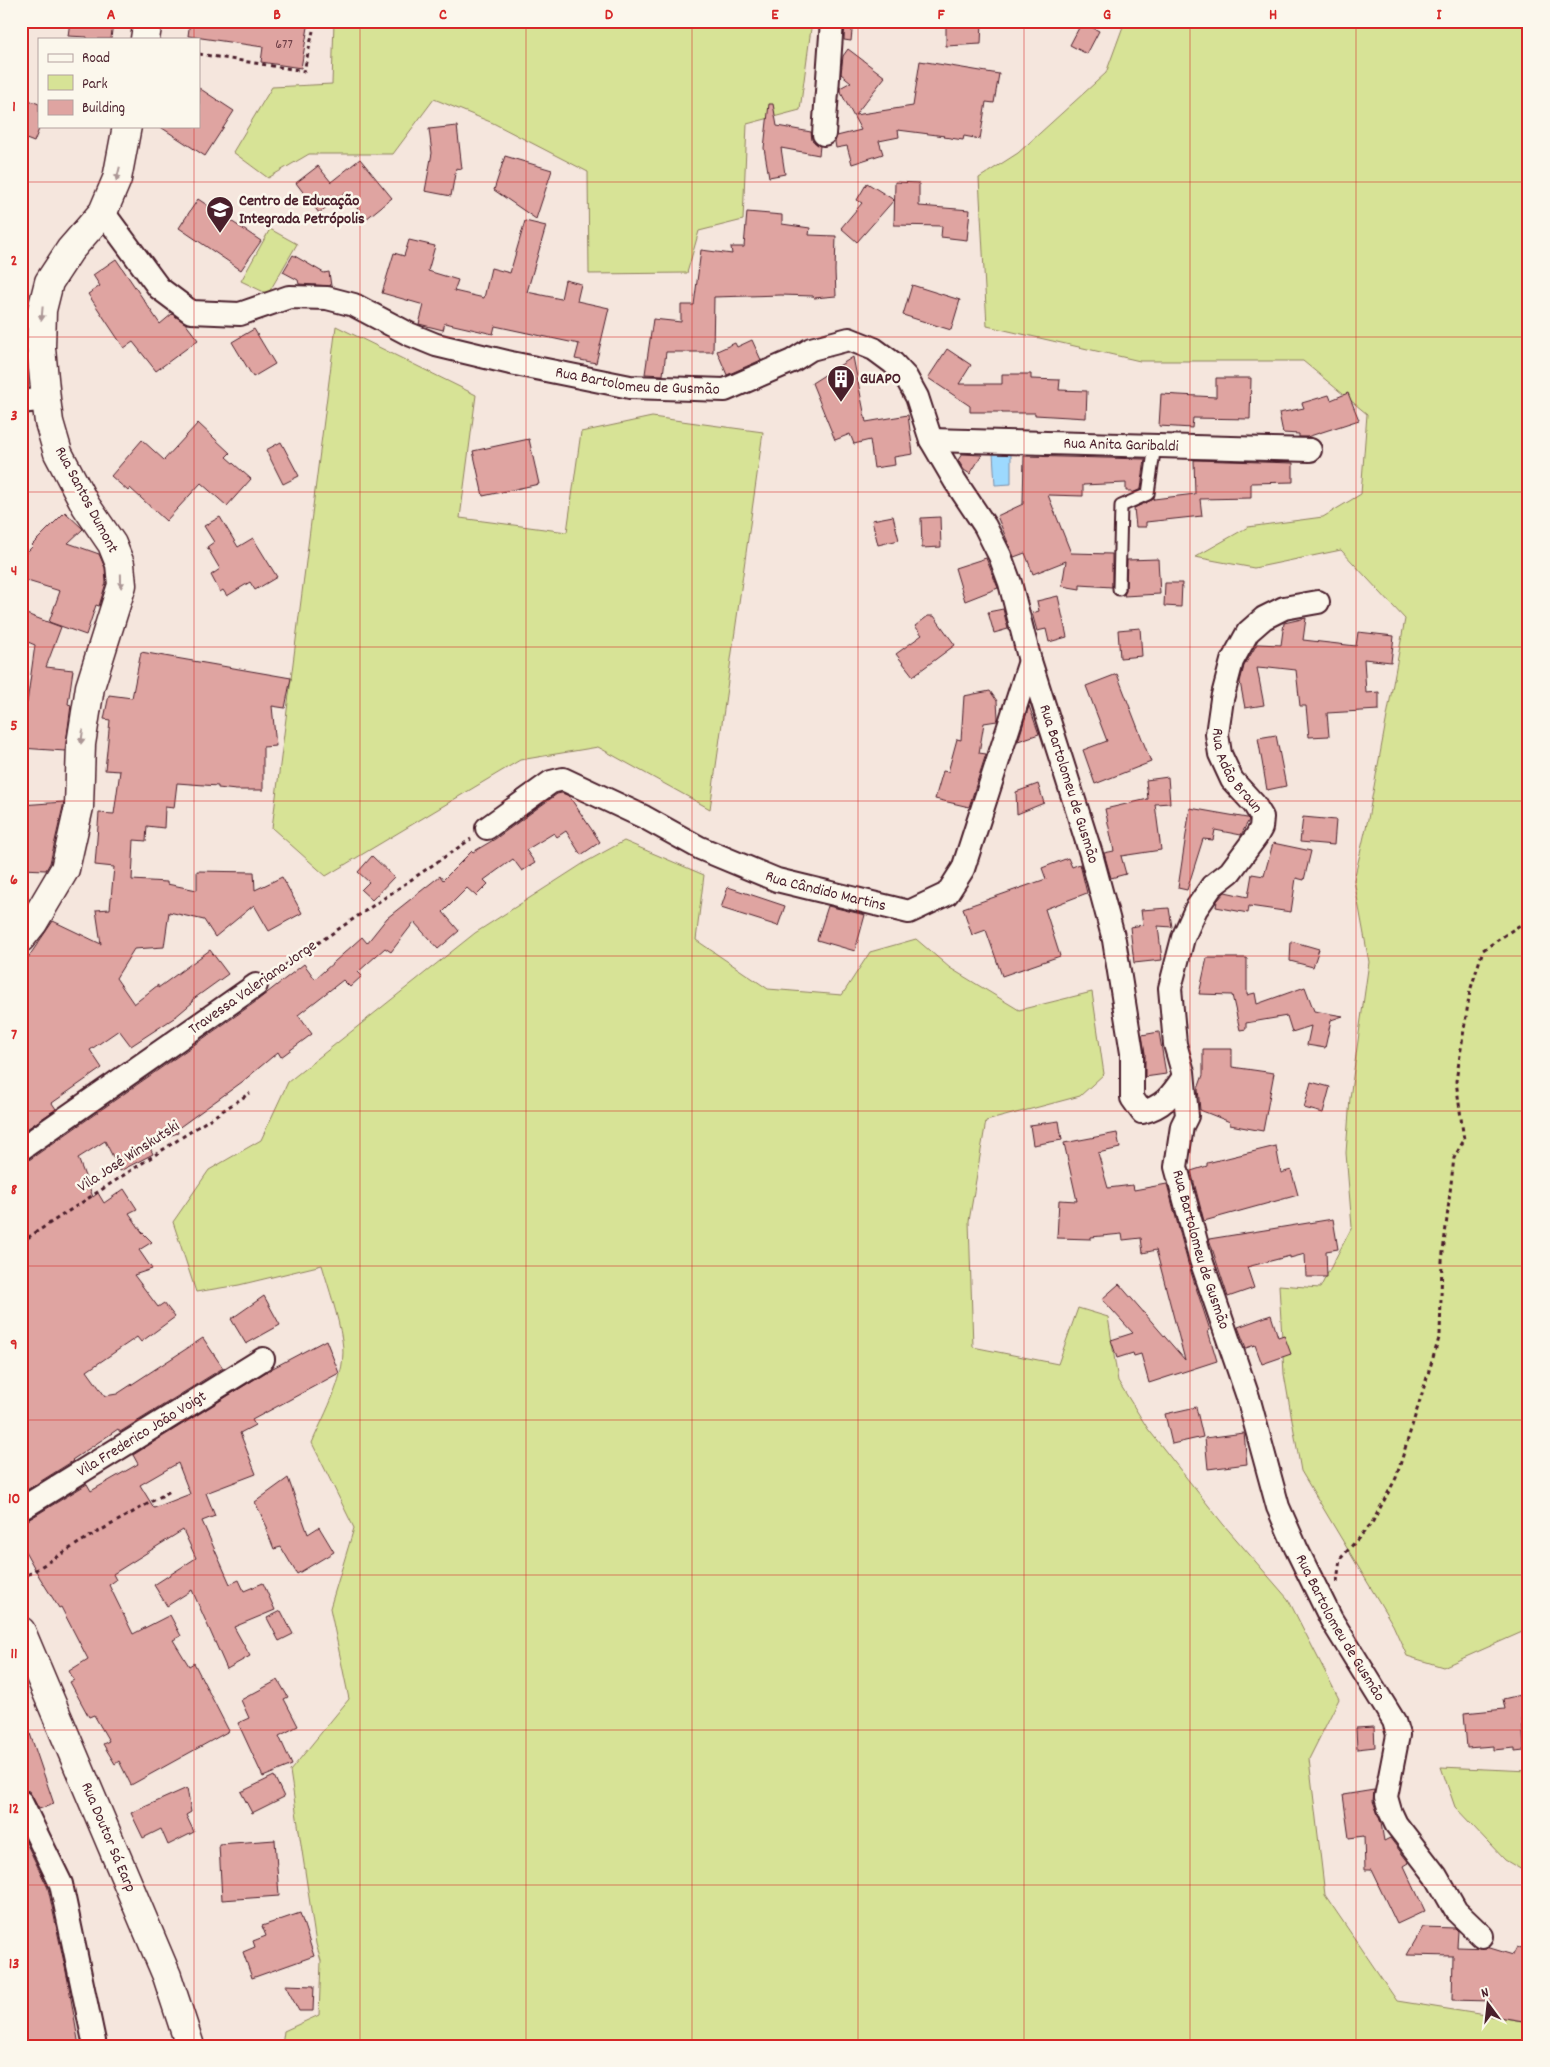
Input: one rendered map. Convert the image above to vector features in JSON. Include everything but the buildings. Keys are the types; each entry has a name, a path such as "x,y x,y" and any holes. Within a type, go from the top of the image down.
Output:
{"main road":[{"path":"145,38 148,21"},
{"name":"Rua Santos Dumont","path":"21,938 33,923 65,869 79,807 81,744 90,687 122,585 120,564 112,544 86,506 58,453 49,422 34,401 41,348 42,310 49,282 70,250 104,212 117,178 127,128"},
{"name":"Rua Doutor Sá Earp","path":"21,1631 29,1674 167,1976 190,2046"}],"street":[{"path":"824,134 832,21"},
{"name":"Rua Bartolomeu de Gusmão","path":"104,212 160,288 191,312 240,314 289,297 327,298 370,311 410,334 436,344 511,363 630,387 725,390 792,361 811,349 849,339 874,349 893,363 906,377 917,397 931,440 985,526 1000,556 1010,583 1030,661 1091,854 1114,940 1132,1053 1132,1098 1142,1112 1156,1108 1170,1097 1183,1078"},
{"name":"Rua Anita Garibaldi","path":"931,440 1310,450"},
{"name":"Rua Adão Braun","path":"1183,1078 1175,1044 1170,988 1183,938 1196,909 1212,886 1230,872 1256,837 1262,823 1262,817 1254,804 1232,780 1220,754 1217,734 1222,699 1232,661 1248,632 1264,618 1284,608 1318,602"},
{"name":"Rua Cândido Martins","path":"487,828 551,782 563,779 644,818 700,848 777,880 909,912 946,894 963,869 1030,661"},
{"name":"Travessa Valeriana Jorge","path":"21,1149 256,985"},
{"name":"Rua Bartolomeu de Gusmão","path":"1183,1078 1186,1116 1182,1126 1176,1167 1201,1260 1248,1397 1278,1507 1331,1619 1394,1721 1398,1735 1386,1798 1396,1824 1436,1876 1456,1911 1482,1936"},
{"name":"Vila Frederico João Voigt","path":"21,1510 263,1360"},
{"path":"21,1802 40,1836 61,1884 95,2046"}],"lane":[{"path":"1119,589 1121,506 1148,494 1155,445"}],"path":[{"path":"200,54 304,71 313,31"},
{"name":"Travessa Valeriana Jorge","path":"256,985 487,828"},
{"path":"1336,1585 1340,1559 1372,1523 1396,1478 1440,1335 1442,1261 1454,1158 1464,1140 1456,1080 1470,991 1484,950 1529,919"},
{"name":"Vila José Winskutski","path":"21,1242 250,1093"},
{"path":"21,1579 172,1490"}],"green space":[{"path":"334,21 812,21 800,110 747,124 743,220 699,231 687,273 589,274 588,172 493,123 434,99 393,154 309,154 268,178 233,152 272,87 332,84"},
{"path":"1125,21 1529,21 1529,1629 1443,1667 1407,1656 1393,1625 1301,1471 1284,1374 1279,1285 1320,1288 1352,1227 1346,1153 1350,1098 1369,962 1354,880 1368,819 1405,619 1341,550 1254,568 1195,557 1248,527 1323,517 1361,494 1367,414 1303,361 1140,361 987,326 979,178 1018,153 1106,73"},
{"path":"270,229 297,244 268,294 241,281"},
{"path":"336,326 476,395 460,518 567,532 581,432 652,417 763,432 710,809 598,747 520,760 326,876 272,828"},
{"path":"624,841 704,875 696,940 768,989 842,995 870,952 916,939 950,968 1019,1010 1092,992 1104,1074 1080,1096 986,1121 969,1221 973,1347 1058,1364 1078,1308 1108,1317 1118,1381 1148,1429 1223,1524 1288,1599 1339,1699 1309,1759 1325,1895 1397,2001 1529,2022 1529,2046 282,2046 284,2031 319,2015 321,1961 316,1944 290,1771 349,1699 330,1608 354,1528 312,1443 339,1379 343,1353 342,1340 322,1265 239,1285 196,1292 173,1222 209,1170 261,1140 288,1082 475,933 584,863"},
{"path":"1441,1767 1529,1771 1529,1874 1505,1860 1455,1807"}],"water":[{"path":"993,453 1011,453 1011,484 995,485"}],"place":[{"name":"Centro de Educação Integrada Petrópolis","path":"220,234"},
{"name":"GUAPO","path":"841,403"}]}
